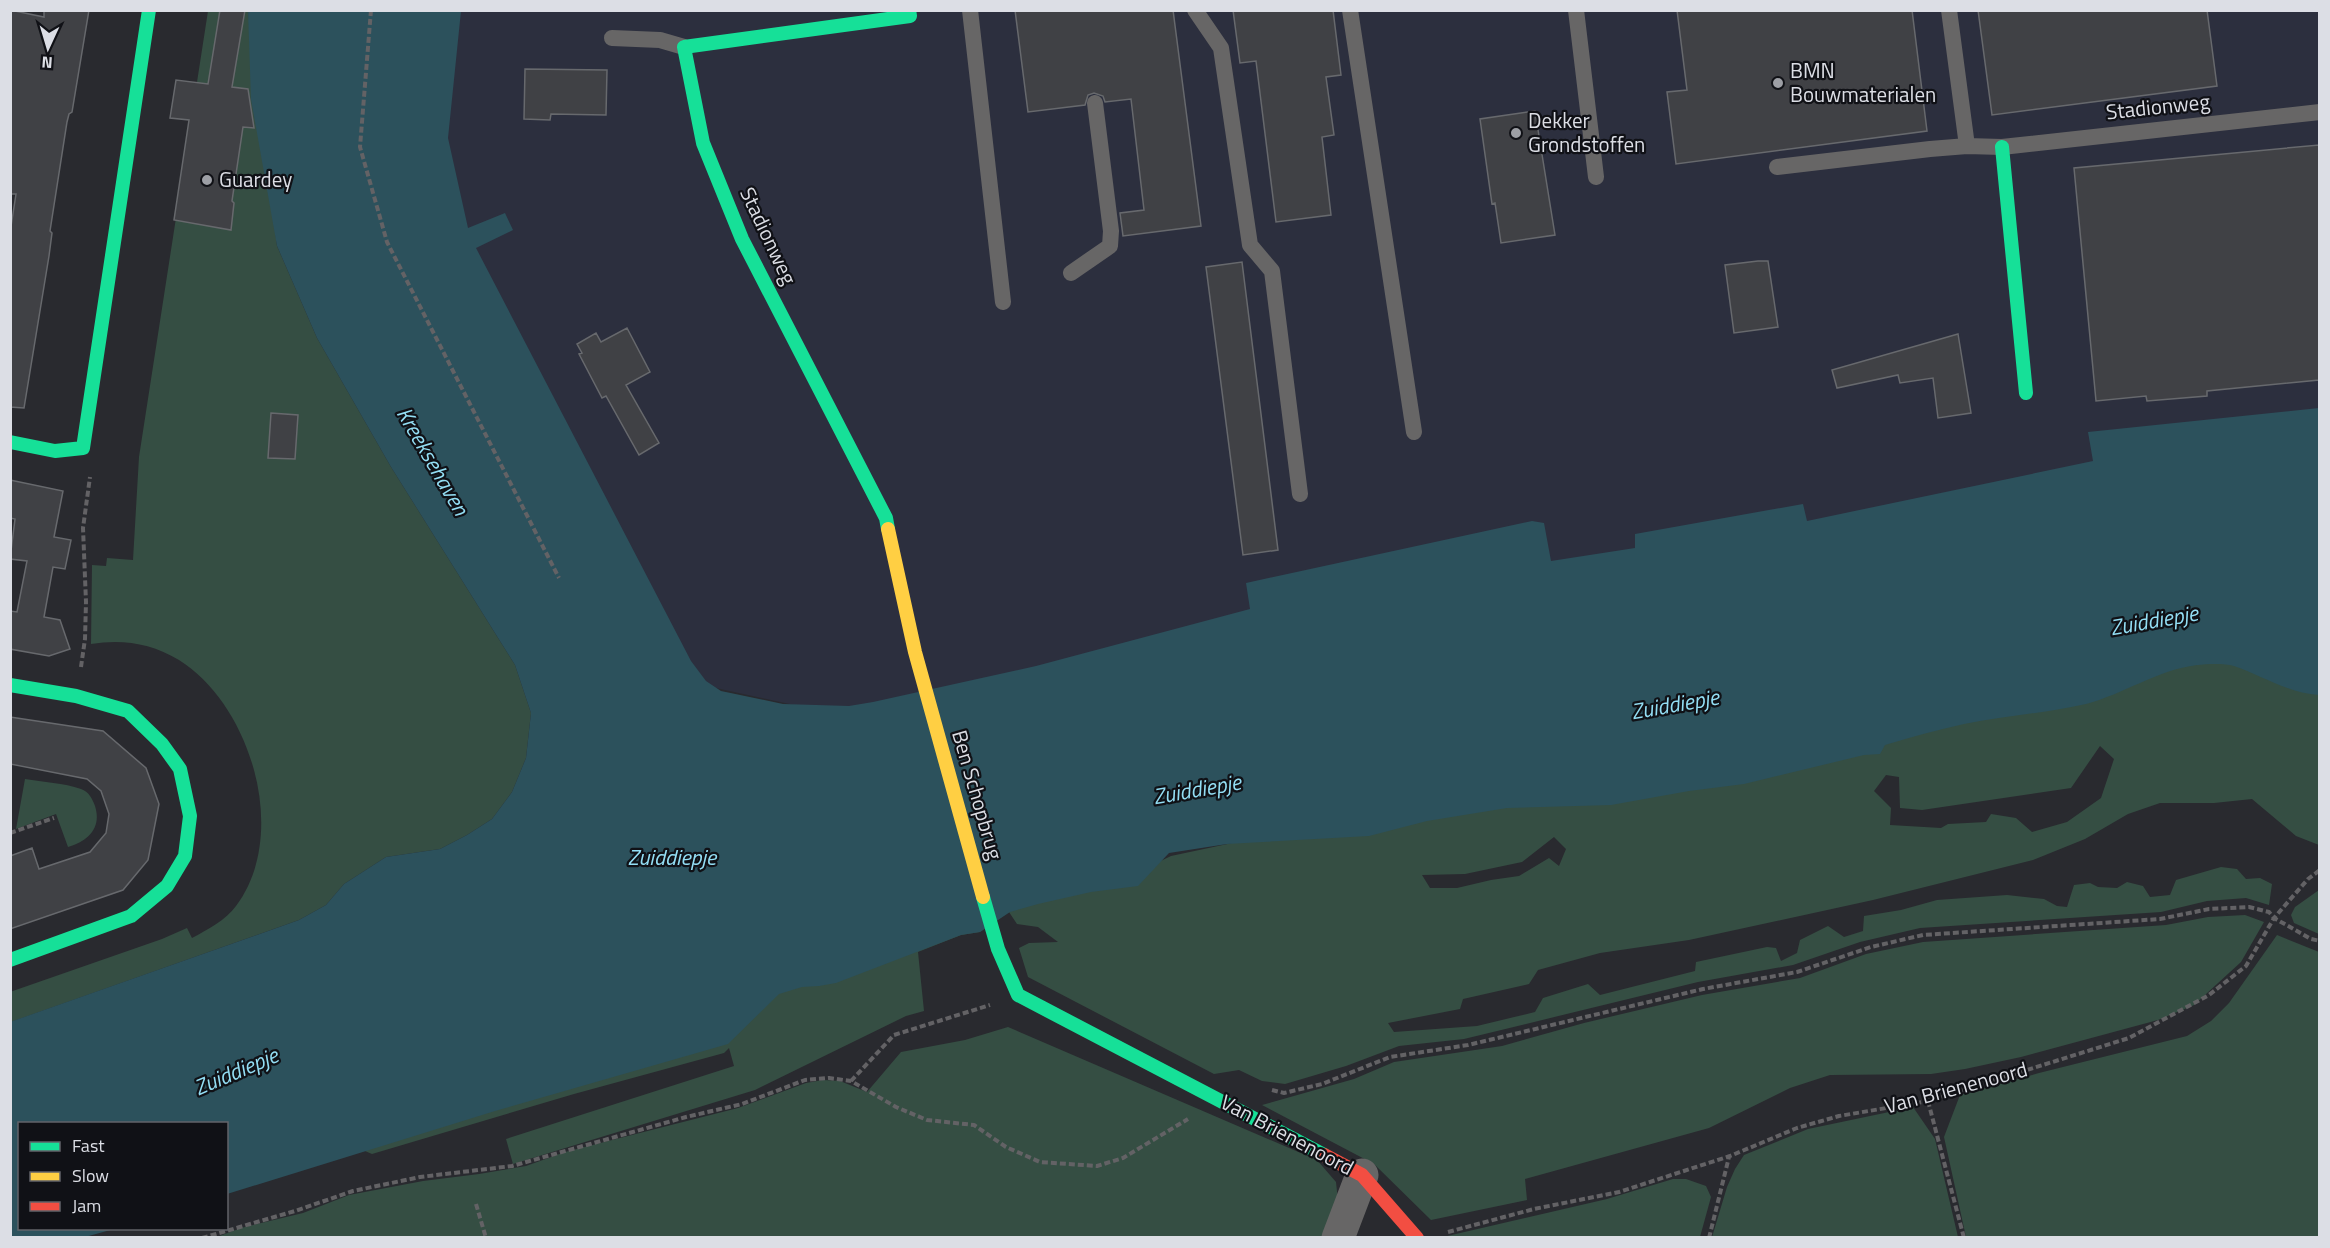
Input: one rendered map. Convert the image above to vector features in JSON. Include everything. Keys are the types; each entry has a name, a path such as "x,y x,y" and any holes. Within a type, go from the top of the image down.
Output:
{"street":[{"path":"10,442 55,451 83,448 149,10"},
{"path":"684,47 910,16 909,10"},
{"name":"Stadionweg","path":"684,47 703,142 741,240 886,518 915,652"},
{"path":"2002,147 2026,393"},
{"name":"Ben Schopbrug","path":"915,652 998,949 1018,995"},
{"path":"10,685 76,696 128,711 162,744 180,769 190,816 185,856 167,886 131,916 10,960"},
{"name":"Van Brienenoord","path":"1018,995 1362,1175 1417,1238"},
{"name":"Van Brienenoord","path":"1338,1238 1362,1175"}],"lane":[{"path":"969,10 1003,302"},
{"path":"1195,10 1221,48 1250,245 1272,271 1300,494"},
{"path":"1350,10 1414,432"},
{"path":"1576,10 1596,177"},
{"path":"1949,10 1967,146"},
{"path":"612,38 660,40 684,47"},
{"path":"1071,273 1110,246 1111,231 1095,103"},
{"name":"Stadionweg","path":"1777,167 1930,149 1967,146 2002,147 2319,112"}],"path":[{"path":"372,10 360,147 387,242 559,578"},
{"path":"76,696 85,639 83,528 90,474 83,448"},
{"path":"10,833 54,818"},
{"name":"Van Brienenoord","path":"1438,1235 1534,1209 1619,1192 1730,1156 1797,1128 1839,1116 1928,1101 2129,1038 2209,995 2246,966 2274,918 2308,879 2319,870"},
{"path":"1268,1090 1284,1093 1332,1080 1390,1057 1468,1045 1703,989 1797,972 1871,947 1923,935 2160,919 2209,909 2248,907 2269,912 2274,918 2311,939 2319,941"},
{"path":"851,1082 894,1035 1018,995"},
{"path":"202,1238 296,1211 353,1191 420,1177 512,1166 686,1117 742,1104 805,1080 829,1078 851,1082 896,1107 927,1120 974,1125 1006,1148 1040,1162 1097,1166 1123,1158 1197,1113 1212,1096"},
{"path":"1928,1101 1964,1238"},
{"path":"1708,1238 1730,1156"},
{"path":"476,1204 486,1238"}],"shaded area":[{"path":"350,10 2319,11 2319,484 918,732 633,670"}],"green space":[{"path":"208,11 248,11 277,246 317,338 391,467 515,665 531,713 526,758 512,792 492,819 440,849 386,857 344,884 326,905 299,920 11,1022 10,992 162,939 187,928 192,938 222,920 236,906 252,877 260,844 261,808 255,773 243,739 226,707 204,681 179,660 168,654 147,646 125,642 91,644 92,565 106,566 107,558 133,560 139,457"},
{"path":"2319,661 2319,845 2296,836 2252,799 2214,803 2160,803 2128,814 2085,839 2033,860 1873,900 1689,940 1600,953 1538,970 1529,984 1463,999 1460,1009 1388,1023 1394,1032 1477,1026 1535,1012 1543,998 1588,984 1600,995 1695,971 1696,962 1767,947 1776,948 1781,961 1797,953 1800,940 1828,926 1844,937 1863,931 1864,916 1901,910 1937,900 2007,895 2044,899 2057,906 2067,907 2074,885 2090,883 2098,887 2117,888 2127,882 2143,886 2150,897 2170,895 2176,880 2221,867 2237,869 2246,879 2260,878 2272,884 2269,905 2246,898 2207,901 2161,912 1920,928 1860,942 1793,965 1698,982 1464,1039 1399,1046 1346,1066 1285,1084 1262,1081 1239,1070 1214,1074 1028,977 1019,948 1029,943 1058,942 1038,927 1017,924 1009,912 980,932 961,935 918,952 924,1011 906,1016 755,1090 513,1164 506,1139 734,1066 729,1048 724,1053 574,1094 372,1154 358,1148 994,901 1146,868 1171,856 1397,808 2196,662","holes":["2100,746 2114,759 2101,798 2067,822 2032,832 2016,818 1991,814 1986,822 1948,824 1941,828 1890,825 1891,808 1874,791 1886,775 1899,777 1900,808 1922,810 2071,788","1554,837 1566,849 1559,866 1549,858 1519,876 1457,888 1430,888 1422,875 1465,874 1522,862"]},
{"path":"25,779 68,785 86,792 93,800 97,814 97,821 92,832 82,841 68,847 56,814 16,829"},
{"path":"2319,890 2319,934 2294,923 2291,915 2295,907"},
{"path":"2245,915 2264,922 2241,962 2194,1005 2158,1020 2021,1057 1965,1069 1931,1074 1830,1075 1790,1088 1709,1128 1525,1179 1527,1200 1431,1220 1374,1164 1262,1105 1354,1079 1394,1062 1502,1046 1584,1023 1702,995 1800,978 1866,954 1923,942 2166,925 2208,917"},
{"path":"2277,935 2319,952 2319,1237 1966,1237 1944,1137 1960,1095 2187,1036 2211,1021 2229,1003"},
{"path":"1008,1027 1317,1160 1336,1182 1338,1201 1323,1238 214,1238 241,1228 303,1213 349,1195 423,1181 526,1166 565,1152 738,1108 806,1083 823,1080 840,1081 867,1092 901,1052 965,1040"},
{"path":"1913,1107 1935,1139 1958,1237 1712,1237 1727,1187 1744,1155 1808,1129"},
{"path":"1673,1179 1686,1179 1706,1186 1711,1197 1700,1237 1443,1237 1607,1199"}],"water":[{"name":"Zuiddiepje","path":"248,11 461,11 448,138 468,228 505,213 513,230 476,248 691,661 706,681 721,691 783,704 849,706 873,702 1036,666 1250,609 1246,583 1532,521 1544,523 1551,561 1635,548 1635,534 1803,504 1807,521 2093,461 2088,432 2319,408 2319,695 2286,688 2234,666 2197,665 2168,672 2086,704 1954,726 1885,745 1880,754 1864,755 1744,784 1611,805 1507,808 1427,821 1369,836 1227,844 1169,853 1138,886 1091,892 1010,912 980,932 961,935 836,983 802,987 779,994 728,1044 495,1111 228,1194 228,1122 18,1122 18,1230 110,1230 85,1237 11,1237 10,1022 299,920 326,905 344,884 386,857 440,849 492,819 512,792 526,758 531,713 515,665 391,467 317,338 277,246 251,99"}],"building":[{"path":"10,10 44,17 44,10 89,10 72,112 67,122 50,231 52,233 49,256 24,408 10,407 10,233 16,194 10,194"},
{"path":"220,10 245,10 232,87 248,89 254,128 243,127 232,201 234,203 231,230 174,220 189,120 170,118 176,80 208,84"},
{"path":"1015,10 1173,10 1201,226 1123,236 1120,213 1144,210 1131,99 1105,102 1103,96 1094,93 1088,95 1085,105 1028,112"},
{"path":"1233,10 1333,10 1341,75 1326,77 1334,135 1322,137 1331,215 1276,222 1256,61 1240,63"},
{"path":"1677,10 1912,10 1927,131 1676,164 1667,92 1687,90"},
{"path":"1978,10 2207,10 2217,86 1992,115"},
{"path":"525,69 607,70 606,115 551,114 550,120 524,119"},
{"path":"1535,111 1555,235 1501,243 1495,203 1492,204 1480,119"},
{"path":"2319,145 2319,380 2207,391 2207,396 2147,401 2146,396 2096,401 2074,168"},
{"path":"1768,261 1778,327 1734,333 1725,265"},
{"path":"1242,262 1278,550 1243,555 1206,267"},
{"path":"627,328 650,372 626,385 659,443 639,455 606,396 602,398 579,354 582,353 577,344 596,333 601,342"},
{"path":"1958,334 1971,413 1938,418 1933,378 1900,383 1898,375 1837,388 1832,370"},
{"path":"271,413 298,415 295,459 268,458"},
{"path":"10,480 63,491 54,537 71,540 65,569 53,567 44,617 60,620 70,649 49,656 10,649 10,611 17,612 27,561 10,559 15,519 10,518"},
{"path":"10,717 103,731 146,768 159,804 148,860 123,890 10,929 10,856 32,848 39,869 90,852 106,833 109,814 101,791 87,779 10,764"}],"traffic: fast":[{"path":"10,442 55,451 83,448 149,10"},
{"path":"888,529 886,518 742,239 703,143 684,47 910,16 909,10"},
{"path":"2002,147 2026,393"},
{"path":"10,685 76,696 128,711 162,744 180,769 190,816 185,856 167,886 131,916 10,960"},
{"path":"983,897 998,949 1018,995 1324,1155"}],"traffic: slow":[{"path":"888,529 915,652 983,897"}],"traffic: jam":[{"path":"1324,1155 1362,1175 1417,1238"}],"place":[{"name":"BMN Bouwmaterialen","path":"1778,83"},
{"name":"Dekker Grondstoffen","path":"1516,133"},
{"name":"Guardey","path":"207,180"}],"water label":[{"name":"Kreeksehaven","path":"433,461"}]}
